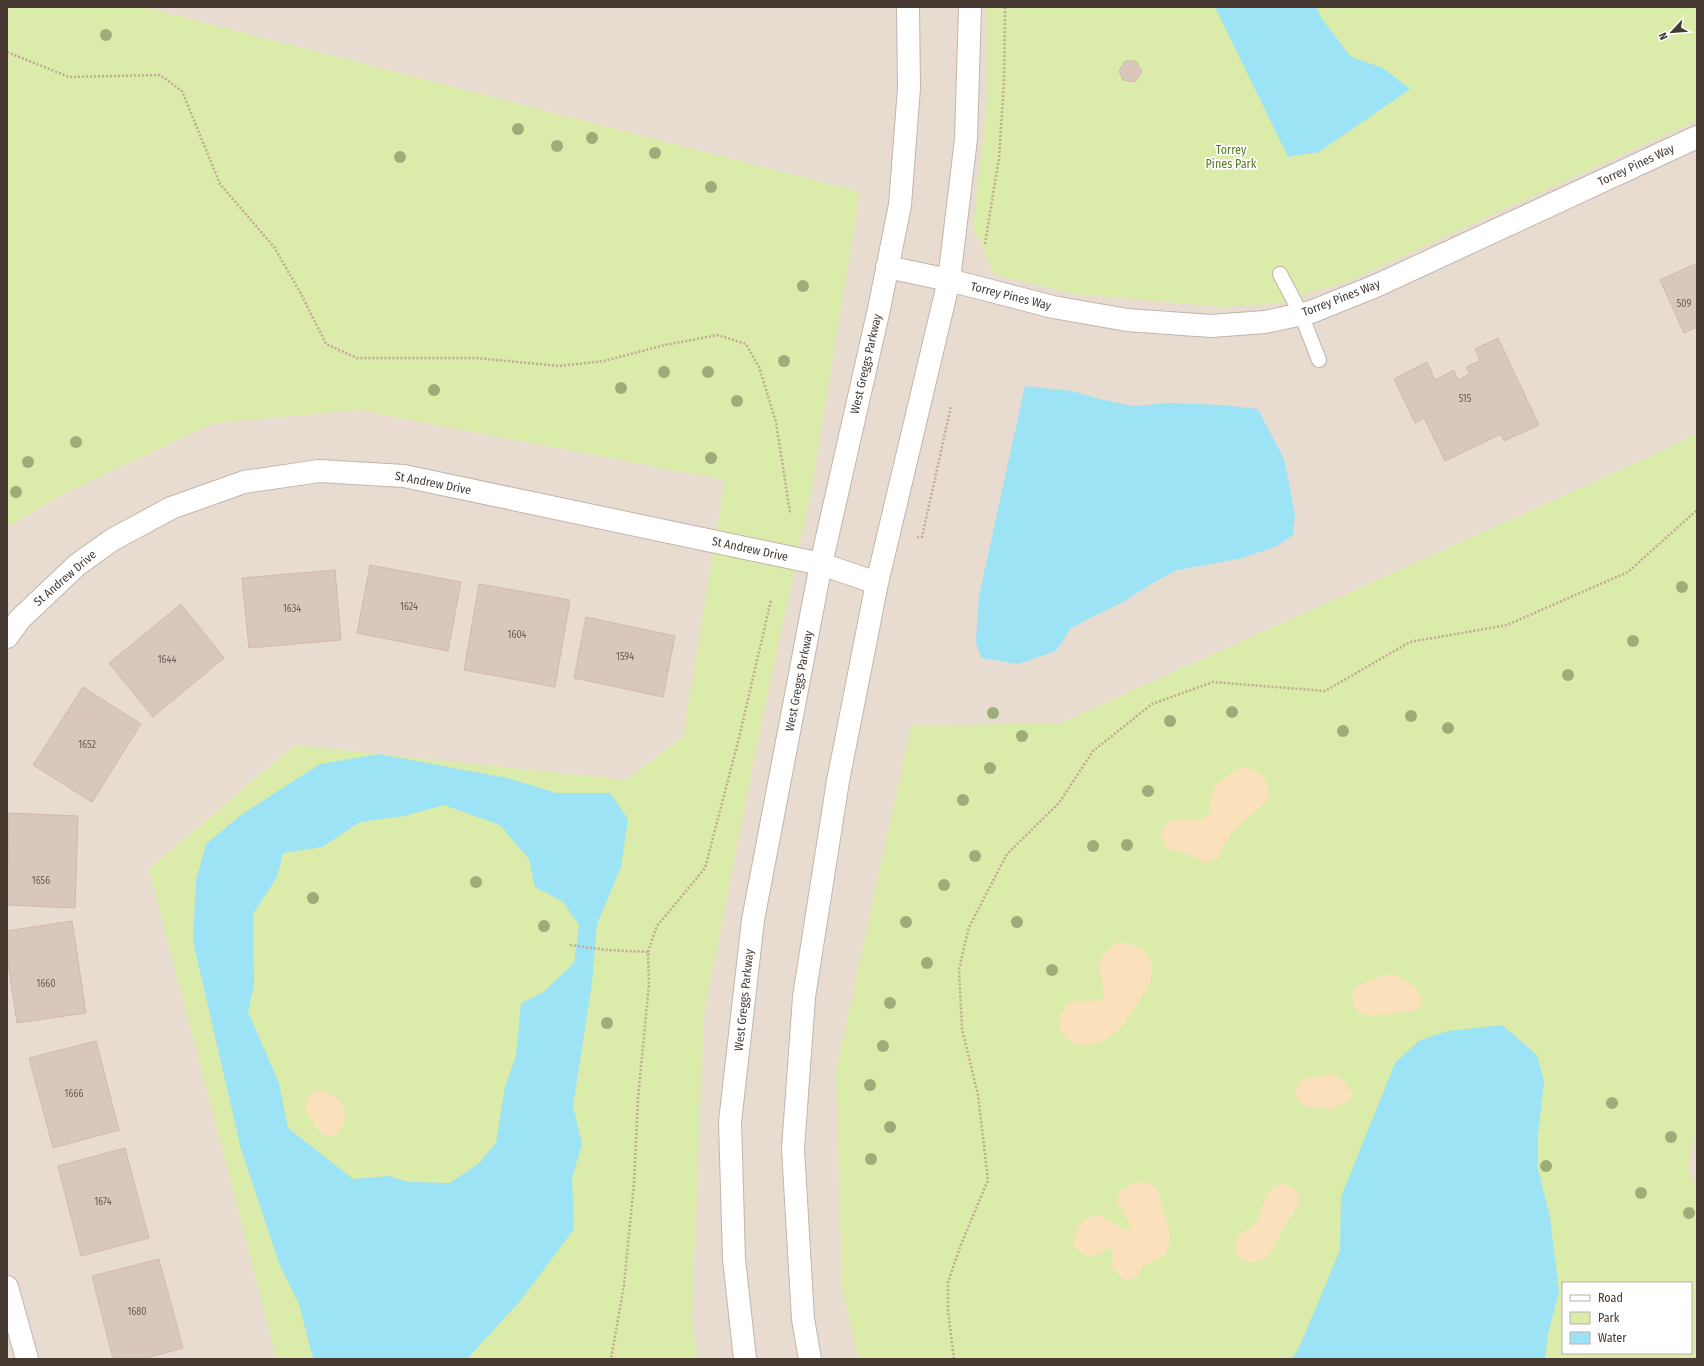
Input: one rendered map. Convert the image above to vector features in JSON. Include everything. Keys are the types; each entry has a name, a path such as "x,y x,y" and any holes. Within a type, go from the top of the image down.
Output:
{"street":[{"name":"West Greggs Parkway","path":"745,1359 734,1259 731,1114 753,920 821,564 888,267 900,205 909,88 908,7"},
{"path":"810,1359 804,1319 793,1149 804,997 838,781 877,583 949,280 966,139 970,7"},
{"name":"Torrey Pines Way","path":"888,267 949,280 1053,307 1126,320 1211,326 1265,322 1311,312 1378,285 1697,137"},
{"name":"St Andrew Drive","path":"7,637 20,619 77,565 112,540 171,508 244,482 319,471 404,476 821,564 877,583"},
{"path":"7,1287 27,1359"}],"lane":[{"path":"1280,274 1301,314 1319,360"}],"path":[{"path":"985,244 999,158 1004,81 1005,7"},
{"path":"7,52 69,77 160,75 182,91 220,184 274,247 300,292 326,344 357,358 476,358 559,366 604,361 665,345 718,335 746,344 759,367 776,422 790,513"},
{"path":"914,536 922,537 951,405"},
{"path":"954,1359 948,1311 948,1282 960,1247 988,1180 978,1095 962,1029 959,969 969,927 1006,854 1059,803 1093,751 1152,704 1213,682 1325,691 1410,642 1507,624 1628,572 1697,510"},
{"path":"611,1359 624,1285 634,1183 638,1098 648,984 648,952 657,926 705,868 739,738 771,600"},
{"path":"570,945 607,950 648,952"}],"shaded area":[{"path":"7,7 1697,7 1697,1359 7,1359"}],"green space":[{"path":"7,7 144,7 860,192 810,497 760,731 704,1015 692,1315 697,1359 277,1359 149,869 295,745 626,780 683,737 725,480 359,410 214,423 65,493 11,525 7,523"},
{"name":"Torrey Pines Park","path":"986,7 1697,7 1697,120 1349,281 1272,304 1224,307 1074,294 994,274 973,226 988,92"},
{"path":"1697,433 1697,1120 1688,1169 1697,1188 1697,1359 858,1359 842,1289 836,1071 911,726 1061,723 1658,453"}],"sand":[{"path":"1243,767 1256,771 1263,776 1267,784 1269,798 1234,831 1225,844 1218,859 1205,863 1187,853 1167,849 1160,835 1168,821 1202,819 1211,813 1210,798 1214,789 1225,778"},
{"path":"1117,942 1130,944 1145,951 1152,965 1150,985 1120,1029 1102,1042 1085,1046 1071,1042 1060,1031 1059,1015 1066,1006 1076,1001 1090,1002 1103,999 1100,962 1102,956"},
{"path":"1393,974 1412,984 1418,991 1423,1002 1416,1010 1411,1011 1378,1015 1359,1013 1354,1006 1352,993 1366,982"},
{"path":"1332,1074 1344,1081 1352,1093 1350,1101 1332,1109 1303,1106 1295,1095 1299,1082 1307,1078"},
{"path":"316,1090 333,1095 343,1106 345,1120 336,1135 325,1135 317,1129 306,1111 307,1097"},
{"path":"1147,1182 1158,1189 1162,1208 1169,1227 1170,1242 1166,1254 1145,1265 1136,1278 1123,1280 1112,1266 1113,1251 1106,1248 1093,1256 1087,1255 1074,1247 1075,1234 1079,1225 1083,1221 1099,1214 1122,1229 1131,1230 1128,1221 1117,1201 1120,1191 1133,1183"},
{"path":"1280,1184 1292,1187 1299,1195 1299,1204 1282,1230 1268,1256 1257,1262 1245,1262 1236,1254 1235,1241 1240,1233 1250,1228 1259,1218 1266,1195"}],"water":[{"path":"1215,7 1316,7 1322,19 1351,57 1383,68 1410,89 1319,152 1288,157"},
{"path":"1025,386 1071,391 1132,406 1170,403 1221,405 1258,409 1284,459 1295,514 1293,535 1275,547 1238,559 1177,570 1151,584 1123,602 1071,628 1056,651 1018,664 981,658 976,642 979,596"},
{"path":"379,754 507,778 557,793 610,793 628,819 621,867 597,924 592,983 573,1106 582,1144 572,1178 574,1229 521,1300 467,1359 315,1359 312,1355 299,1304 279,1263 241,1149 193,941 196,880 206,844 241,815 320,764","holes":["444,805 500,825 529,859 535,887 563,902 579,925 574,963 542,993 521,1003 516,1056 505,1087 496,1143 478,1164 450,1183 409,1182 388,1176 353,1179 288,1128 279,1083 248,1012 254,984 253,914 277,877 283,853 322,847 360,822 404,816"]},
{"path":"1502,1025 1537,1055 1544,1081 1538,1134 1538,1169 1550,1217 1559,1292 1548,1334 1545,1359 1291,1359 1299,1348 1340,1250 1341,1197 1395,1063 1420,1040 1448,1031"}],"building":[{"path":"1125,61 1136,61 1142,72 1135,82 1123,80 1119,71"},
{"path":"1697,263 1697,327 1684,333 1660,280"},
{"path":"1498,338 1539,425 1504,441 1501,434 1445,461 1424,418 1415,423 1394,379 1427,362 1435,380 1454,370 1458,380 1470,374 1466,367 1480,361 1475,349"},
{"path":"370,565 461,582 448,651 357,633"},
{"path":"335,570 341,640 249,648 242,578"},
{"path":"479,584 570,600 555,687 464,670"},
{"path":"181,604 224,658 153,717 109,663"},
{"path":"586,617 675,636 663,697 574,678"},
{"path":"83,687 141,724 92,802 33,765"},
{"path":"9,813 78,816 75,908 7,905"},
{"path":"72,921 86,1013 17,1023 7,956 7,931"},
{"path":"96,1041 119,1130 53,1148 29,1058"},
{"path":"125,1148 149,1238 81,1256 58,1166"},
{"path":"159,1259 183,1348 143,1359 113,1359 92,1276"}]}
